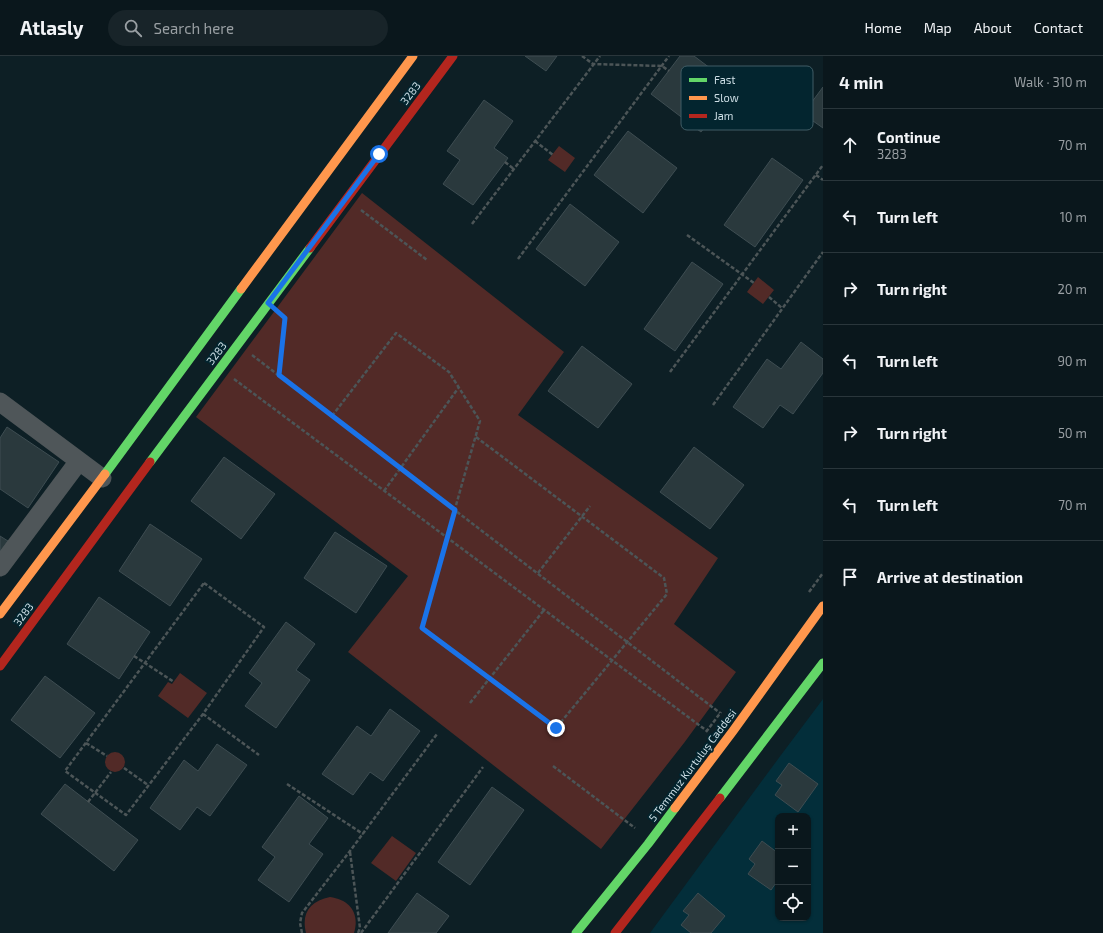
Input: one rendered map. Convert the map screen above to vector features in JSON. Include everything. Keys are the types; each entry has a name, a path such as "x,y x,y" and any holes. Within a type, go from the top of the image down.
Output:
{"street":[{"name":"3283","path":"0,614 413,56"},
{"name":"3283","path":"0,666 219,368 453,56"},
{"path":"0,402 102,478"},
{"path":"0,567 79,461"},
{"name":"5 Temmuz Kurtuluş Caddesi","path":"576,933 653,837 733,731 823,606"},
{"path":"615,933 823,663"}],"path":[{"path":"582,56 593,64 662,66 669,71"},
{"path":"472,224 600,56"},
{"path":"518,259 669,56"},
{"path":"535,141 553,154"},
{"path":"505,162 514,169"},
{"path":"670,372 823,165"},
{"path":"816,174 823,180"},
{"path":"359,209 427,260"},
{"path":"687,235 754,283"},
{"path":"713,405 823,252"},
{"path":"769,297 782,308"},
{"path":"268,303 285,318 279,375"},
{"path":"332,416 396,333 449,372 480,421 422,628 556,728 667,594 664,578 476,436"},
{"path":"238,344 720,713"},
{"path":"219,368 707,731"},
{"path":"384,491 459,387"},
{"path":"538,573 590,506"},
{"path":"809,592 823,573"},
{"path":"204,583 264,627 202,714 126,815 65,771 145,663 204,583"},
{"path":"470,703 544,610"},
{"path":"134,656 174,682"},
{"path":"702,737 723,709"},
{"path":"202,714 259,755"},
{"path":"302,933 300,923 302,913 350,852 437,734"},
{"path":"86,743 107,756"},
{"path":"553,766 635,828 639,822"},
{"path":"359,933 482,767"},
{"path":"124,768 148,785"},
{"path":"88,802 111,772"},
{"path":"286,784 362,834"},
{"path":"350,852 360,928 359,933"}],"shaded area":[{"path":"559,146 575,158 565,172 548,160"},
{"path":"362,193 564,352 518,415 718,558 674,624 736,672 684,743 601,849 348,652 408,576 196,417"},
{"path":"758,277 774,290 763,304 747,292"},
{"path":"180,673 207,693 188,718 158,696 168,682 172,684"},
{"path":"823,699 823,933 650,933 781,755"},
{"path":"111,752 119,752 125,758 125,766 119,772 111,772 105,766 105,758"},
{"path":"392,836 416,853 396,881 371,863"},
{"path":"330,897 343,901 352,909 356,919 354,933 306,933 305,920 309,909 317,902"}],"building":[{"path":"525,56 557,56 546,71"},
{"path":"680,56 694,56 707,66 681,66 681,117 651,94"},
{"path":"823,87 823,128 813,121 813,100"},
{"path":"484,100 513,121 494,148 508,158 473,205 443,184 460,160 447,151"},
{"path":"628,131 677,168 643,213 594,175"},
{"path":"772,158 803,180 755,247 724,225"},
{"path":"570,204 619,242 585,286 536,249"},
{"path":"692,262 723,284 675,351 644,329"},
{"path":"801,342 823,359 823,373 793,414 780,405 763,428 733,407 767,359 781,369"},
{"path":"582,346 632,384 598,428 548,391"},
{"path":"7,427 59,462 28,508 0,489 0,438"},
{"path":"694,447 744,485 710,529 660,492"},
{"path":"224,457 275,494 241,539 191,501"},
{"path":"150,524 202,559 170,606 119,571"},
{"path":"335,532 387,566 356,613 304,578"},
{"path":"0,536 8,541 0,552"},
{"path":"99,597 150,632 119,679 67,644"},
{"path":"286,622 315,644 296,670 310,680 276,728 245,706 262,683 249,673"},
{"path":"45,676 95,713 60,758 11,720"},
{"path":"390,709 420,731 383,781 370,772 353,795 322,774 357,726 371,736"},
{"path":"217,744 247,765 210,816 197,807 180,830 150,808 184,760 198,771"},
{"path":"789,763 818,784 798,812 775,795 782,785 776,781"},
{"path":"65,784 138,840 114,871 41,814"},
{"path":"492,787 524,810 470,885 438,862"},
{"path":"299,796 328,818 309,844 323,854 289,902 258,880 275,857 262,847"},
{"path":"762,841 775,851 775,884 771,890 748,874 755,864 749,859"},
{"path":"417,893 449,916 436,933 388,933"},
{"path":"698,893 725,916 711,933 691,933 681,925 689,915 683,911"}],"traffic: fast":[{"path":"150,462 310,248"},
{"path":"105,474 241,289"},
{"path":"720,798 823,663"},
{"path":"576,933 675,808"}],"traffic: slow":[{"path":"241,289 413,56"},
{"path":"0,614 105,474"},
{"path":"675,808 733,731 823,606"}],"traffic: jam":[{"path":"310,248 453,56"},
{"path":"0,666 150,462"},
{"path":"615,933 720,798"}],"route":[{"path":"379,154 268,303 285,318 279,375 455,510 422,628 556,728"}]}
